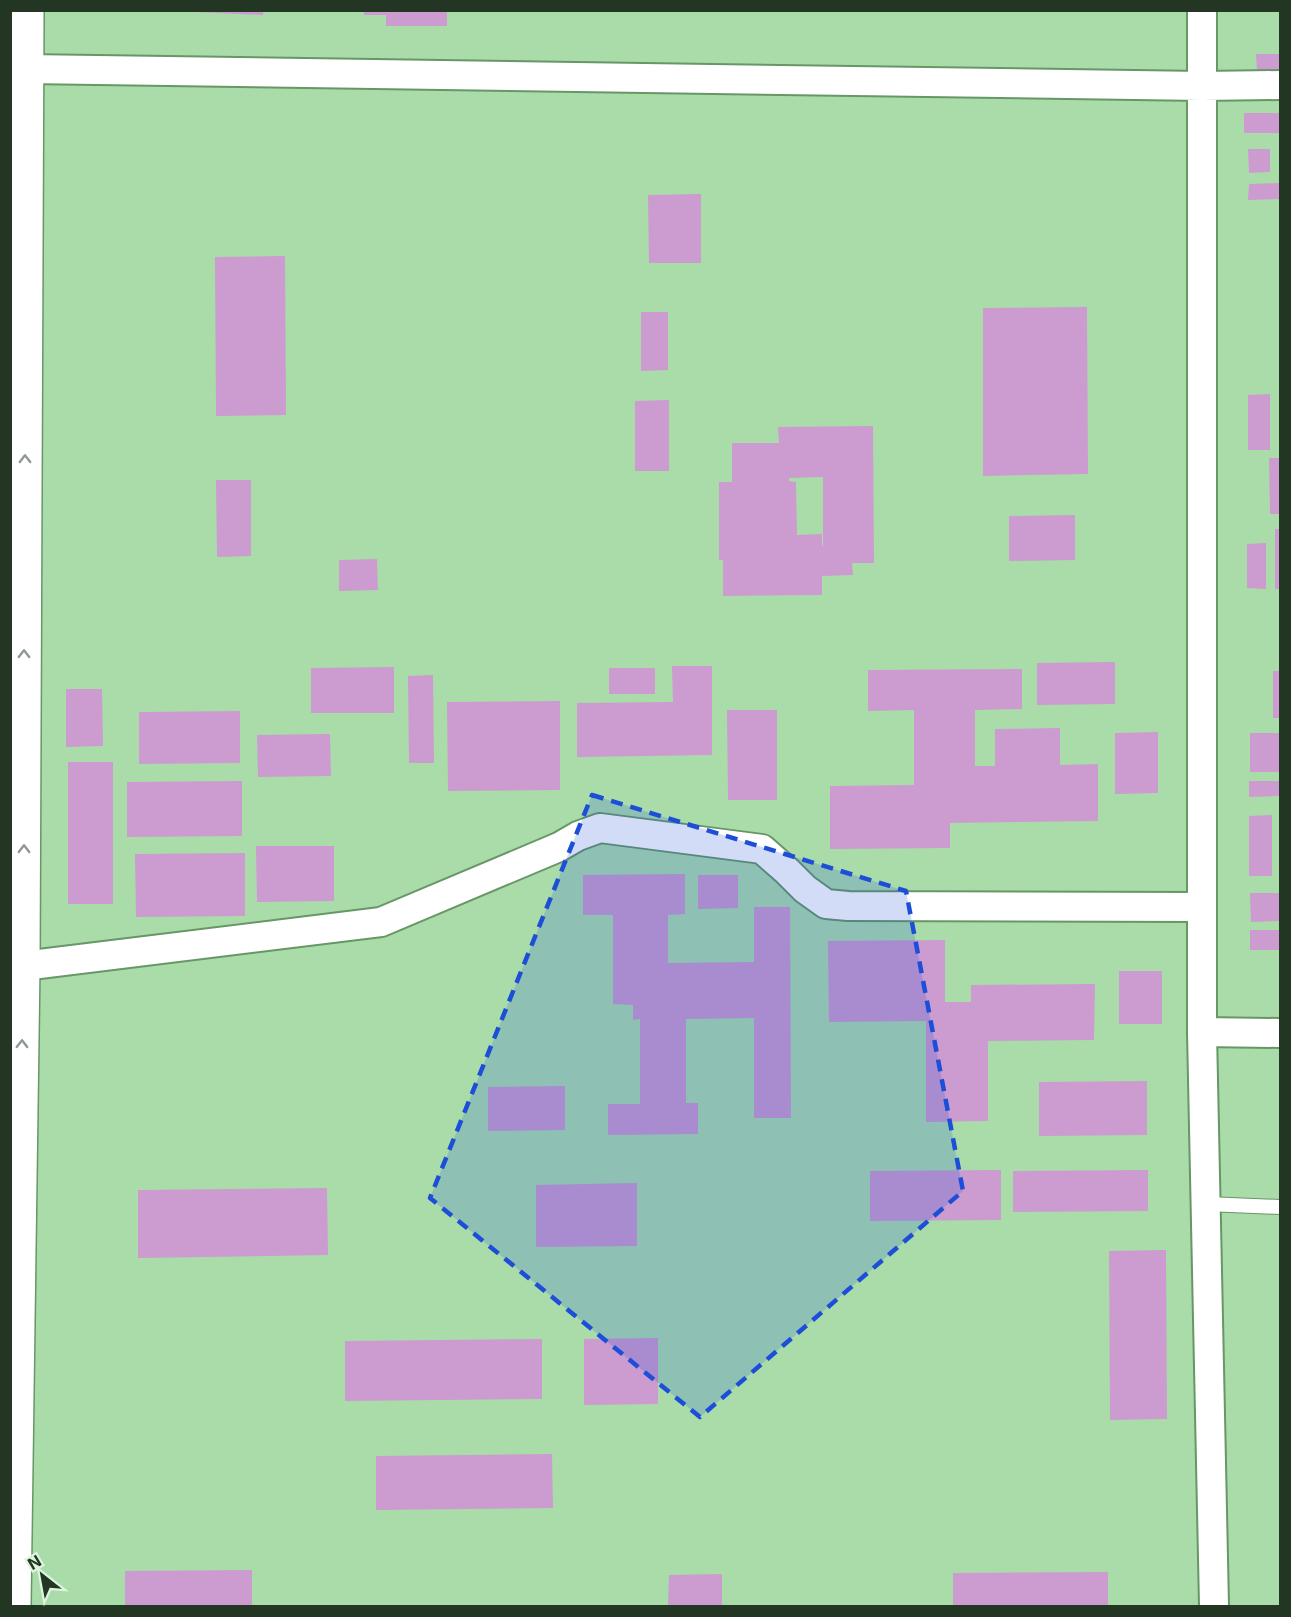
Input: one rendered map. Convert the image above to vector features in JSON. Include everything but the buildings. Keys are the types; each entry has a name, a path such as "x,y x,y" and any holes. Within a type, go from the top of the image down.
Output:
{"main road":[{"path":"14,1606 23,966 27,10"}],"street":[{"path":"1202,10 1202,1032 1214,1606"},
{"path":"26,69 1202,86 1281,85"},
{"path":"23,966 381,922 600,828 762,849 805,890 826,904 848,906 1202,907"},
{"path":"1202,1032 1281,1033"}],"lane":[{"path":"1206,1204 1281,1207"}],"highlighted area":[{"path":"592,795 906,891 963,1191 700,1417 430,1198"}]}
